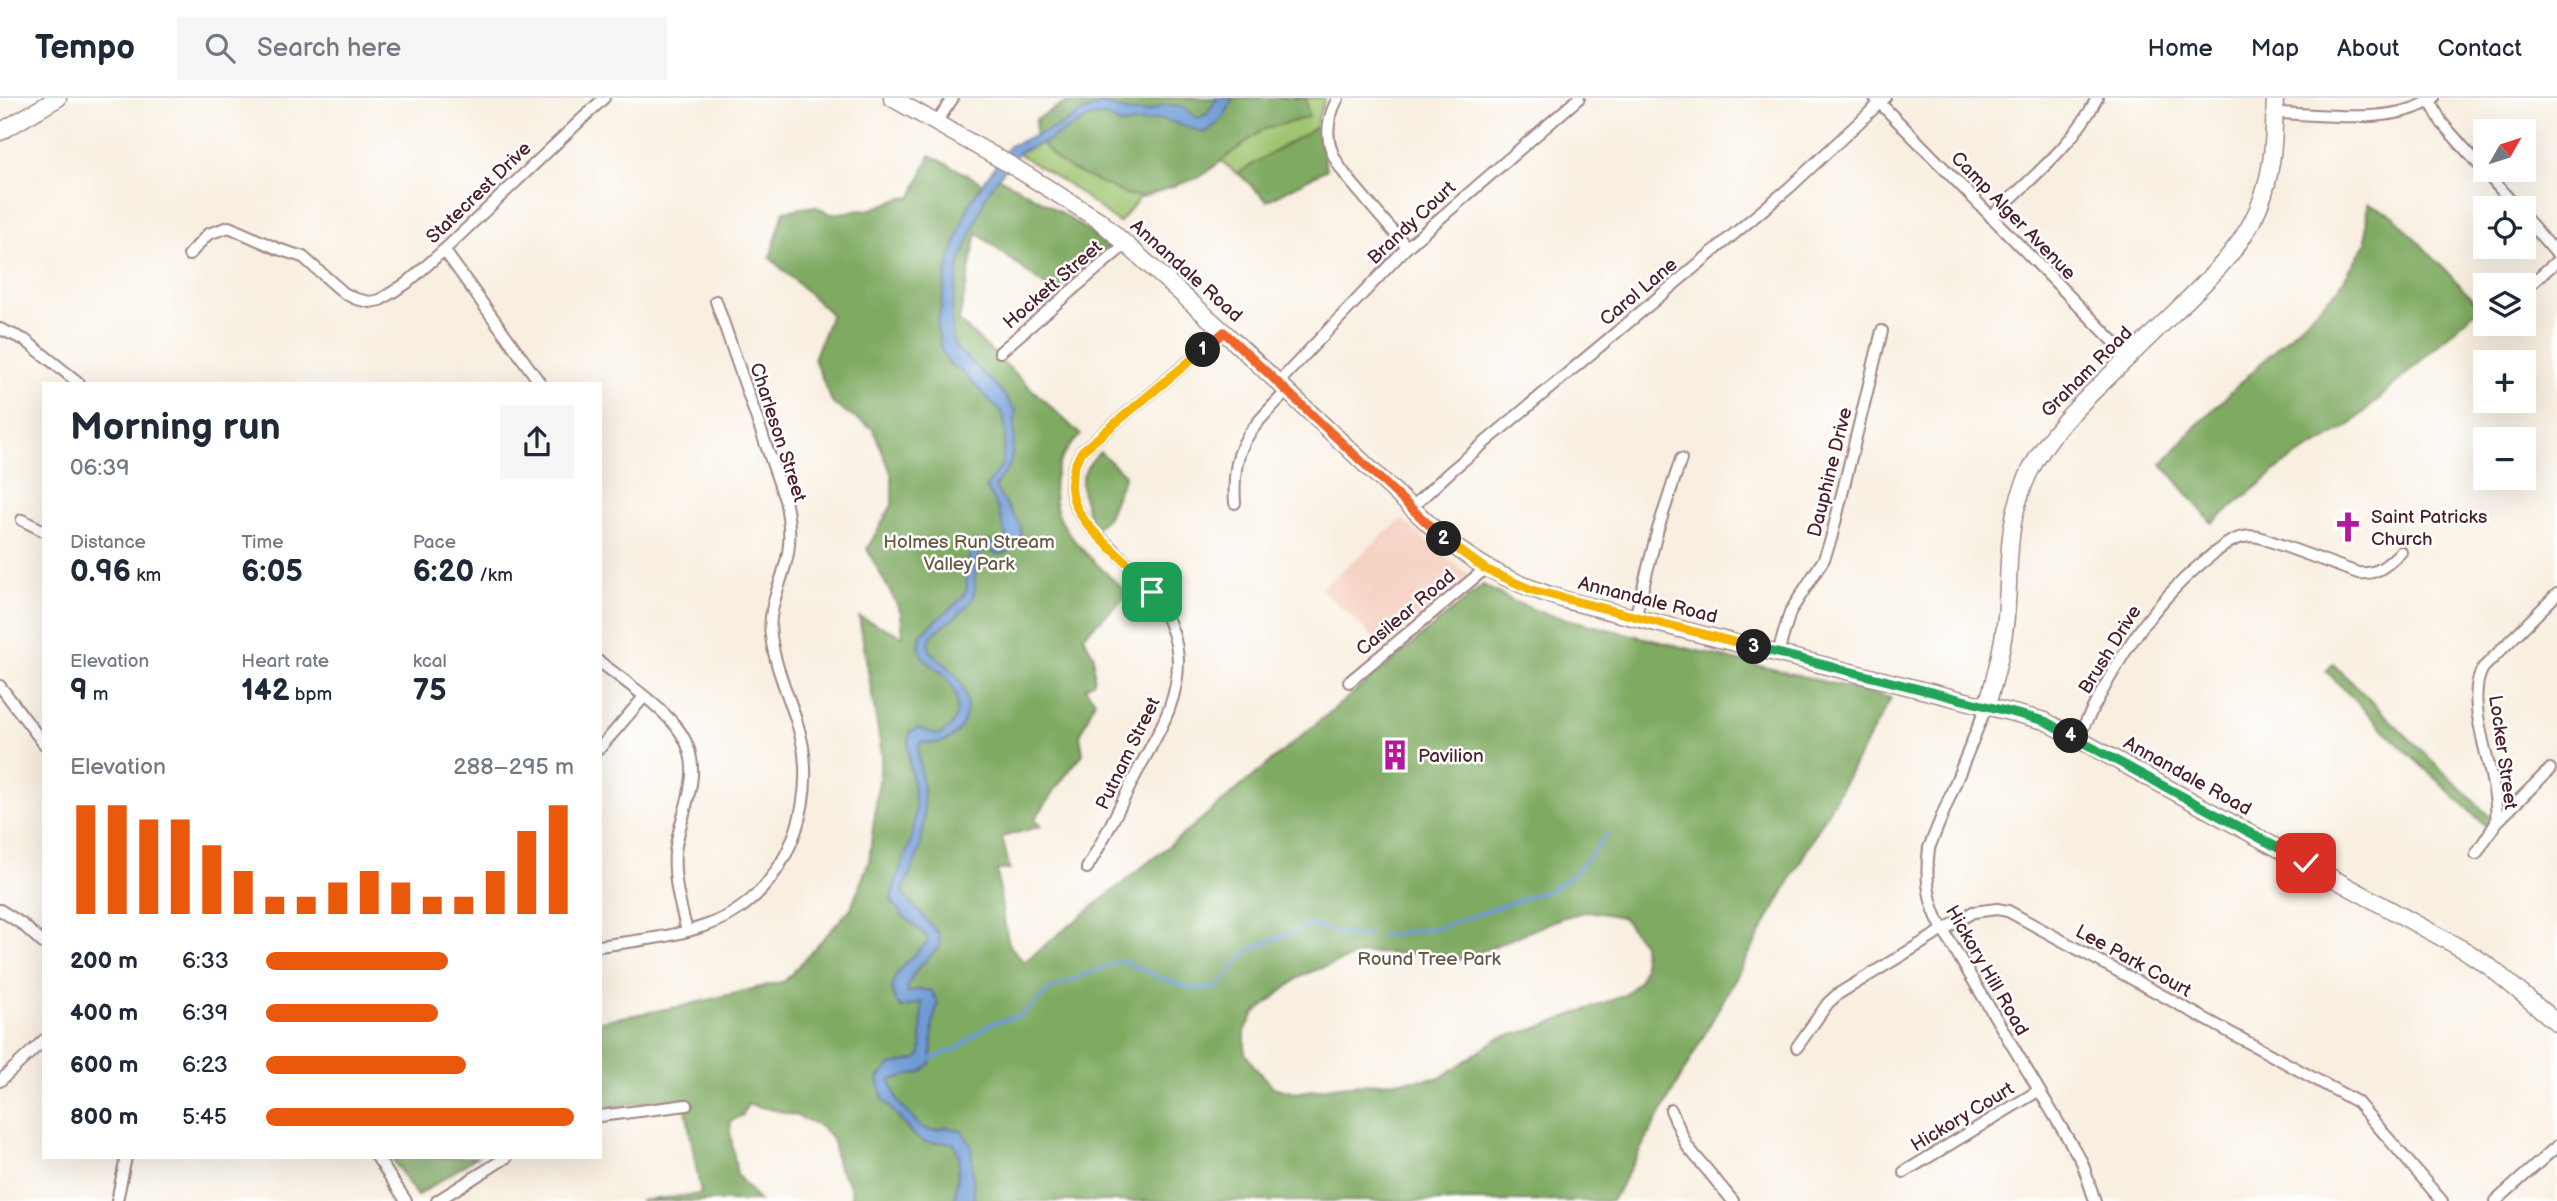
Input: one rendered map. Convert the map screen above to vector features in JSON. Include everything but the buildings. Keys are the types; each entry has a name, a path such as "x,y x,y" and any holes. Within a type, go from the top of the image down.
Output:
{"main road":[{"path":"0,132 58,98"},
{"name":"Annandale Road","path":"892,98 1014,167 1099,220 1224,332 1445,539 1485,569 1532,590 1635,618 2045,721 2466,951 2490,967 2557,1023"},
{"name":"Graham Road","path":"1987,705 2002,646 2010,536 2021,492 2038,458 2059,426 2213,275 2243,237 2255,217 2269,174 2275,105"}],"street":[{"name":"Statecrest Drive","path":"189,255 208,234 229,227 303,257 344,293 356,299 370,302 389,296 444,250 604,98"},
{"path":"936,123 953,98"},
{"path":"1338,98 1329,121 1328,135 1334,160 1407,247"},
{"name":"Brandy Court","path":"1235,503 1235,465 1240,450 1282,387 1407,247 1578,98"},
{"path":"1991,217 2067,142 2086,119 2097,98"},
{"name":"Camp Alger Avenue","path":"1880,100 2129,357"},
{"name":"Carol Lane","path":"1411,508 1452,470 1808,172 1880,100"},
{"path":"2275,105 2382,116 2398,114 2432,100 2442,123 2506,196"},
{"path":"2536,230 2557,254"},
{"name":"Hockett Street","path":"1000,352 1127,243"},
{"path":"444,250 539,382"},
{"path":"2536,279 2557,261"},
{"name":"Charleson Street","path":"602,946 687,931 728,915 748,902 776,872 800,820 805,776 800,734 770,633 773,601 788,553 789,516 716,301"},
{"path":"0,329 25,340 78,382"},
{"name":"Dauphine Drive","path":"1778,653 1790,612 1824,559 1831,539 1882,331"},
{"name":"Putnam Street","path":"1087,869 1169,713 1177,683 1178,657 1169,618 1152,592 1128,564 1083,521 1072,500 1075,463 1082,451 1224,332"},
{"path":"1635,618 1658,529 1681,459"},
{"path":"22,520 42,530"},
{"name":"Brush Drive","path":"2077,739 2131,641 2148,616 2181,581 2229,541 2250,535 2259,537 2358,573 2368,574 2384,567 2400,552"},
{"name":"Casilear Road","path":"1349,682 1485,569"},
{"name":"Locker Street","path":"2496,823 2496,797 2476,702 2478,675 2557,594"},
{"path":"602,664 671,720 681,732 692,759 692,787 680,828 675,872 687,931"},
{"path":"0,686 42,741"},
{"path":"602,746 644,698"},
{"name":"Hickory Hill Road","path":"1987,705 1929,848 1929,899 1943,930 2081,1162 2095,1201"},
{"path":"2476,854 2496,823 2550,768"},
{"name":"Lee Park Court","path":"1797,1047 1828,1003 1838,994 1973,912 1984,909 2008,911 2357,1102 2442,1201"},
{"path":"0,910 22,924 42,942"},
{"path":"0,1081 42,1042"},
{"name":"Hickory Court","path":"1904,1172 2038,1091"},
{"path":"602,1116 687,1105"},
{"path":"1671,1110 1687,1146 1733,1201"},
{"path":"2496,1201 2557,1146"},
{"path":"117,1201 127,1159"},
{"path":"378,1159 406,1201"},
{"path":"438,1201 455,1196 504,1159"}],"shaded area":[{"path":"1402,519 1470,576 1383,647 1321,588"}],"green space":[{"path":"1074,98 1305,98 1309,117 1262,130 1200,177 1142,197 1127,195 1070,169 1057,160 1035,136 1036,119"},
{"path":"1128,98 1325,98 1315,128 1237,174 1190,135 1119,223 1069,185 1014,151"},
{"path":"1316,127 1327,169 1267,201 1238,173"},
{"name":"Round Tree Park","path":"930,155 986,185 997,177 1041,201 1110,248 1054,293 977,233 959,321 1081,435 1066,451 1059,464 1054,486 1055,503 1068,533 1128,595 1083,636 1094,656 1094,681 1085,688 1095,701 1080,735 1083,754 1034,820 1041,826 1002,837 1010,870 997,870 1003,916 1009,945 1024,962 1186,832 1483,585 1514,602 1546,614 1891,698 1612,1201 851,1201 850,1188 838,1167 832,1140 823,1129 793,1115 747,1105 743,1115 731,1121 730,1131 737,1175 759,1201 639,1201 701,1194 684,1098 602,1108 602,1021 683,1006 785,981 851,908 869,861 882,754 859,617 903,636 901,612 867,549 892,505 892,475 873,429 833,404 814,359 831,314 770,258 784,211 815,206 831,214 871,209 912,197","holes":["1588,911 1622,917 1643,944 1644,967 1640,980 1625,995 1535,1029 1499,1038 1440,1078 1340,1086 1295,1093 1273,1087 1245,1053 1245,1031 1254,1014 1302,975 1364,953 1440,954 1464,959 1561,918"]},
{"path":"2367,204 2393,215 2473,300 2473,313 2348,427 2287,462 2212,523 2162,464 2195,427 2339,288 2366,242"},
{"path":"1100,452 1125,475 1108,517 1096,528 1092,525 1085,504 1082,486 1086,470"},
{"path":"2333,664 2493,820 2488,828 2394,740 2326,671"},
{"path":"392,1159 473,1159 417,1196"}],"water":[{"path":"1217,98 1232,98 1222,118 1205,133 1162,119 1122,125 1105,116 1091,117 1043,143 1019,152 986,196 959,265 952,308 952,336 955,347 998,387 1016,411 1010,464 995,488 1020,525 1022,539 1000,555 988,550 981,552 977,558 975,589 971,601 932,635 929,642 930,651 960,682 967,710 959,730 952,737 943,742 921,742 918,749 924,823 918,854 903,894 939,934 940,946 914,973 907,993 919,989 932,991 938,1003 933,1022 931,1063 921,1072 890,1080 898,1102 921,1127 932,1131 947,1127 962,1131 971,1145 974,1201 955,1201 959,1157 954,1143 924,1142 913,1135 883,1099 878,1078 891,1065 917,1059 921,1054 922,1002 901,1008 892,989 898,972 927,943 927,936 902,915 891,900 914,825 910,732 918,728 939,735 952,724 957,710 955,694 947,678 921,654 921,634 962,598 967,589 966,570 972,545 988,541 998,545 1006,537 998,509 986,487 1002,465 1006,430 1003,414 963,373 948,363 941,349 937,327 948,267 965,214 974,196 1009,146 1062,125 1084,111 1103,104 1129,112 1147,112 1163,105 1181,106 1198,118 1207,114"}],"waterway":[{"path":"1380,936 1440,927 1552,889 1575,873 1608,833"},
{"path":"928,1060 957,1049 990,1024 1022,1015 1049,990 1121,960 1193,989 1217,988 1248,950 1310,925 1352,937 1369,935"}],"place":[{"name":"Saint Patricks Church","path":"2348,527"},
{"name":"Pavilion","path":"1395,755"}],"route":[{"path":"1152,592 1128,564 1083,521 1072,500 1075,463 1082,451 1224,332 1445,539 1485,569 1532,590 1565,600 2045,721 2306,863"}],"park label":[{"name":"Holmes Run Stream Valley Park","path":"969,552"}]}
